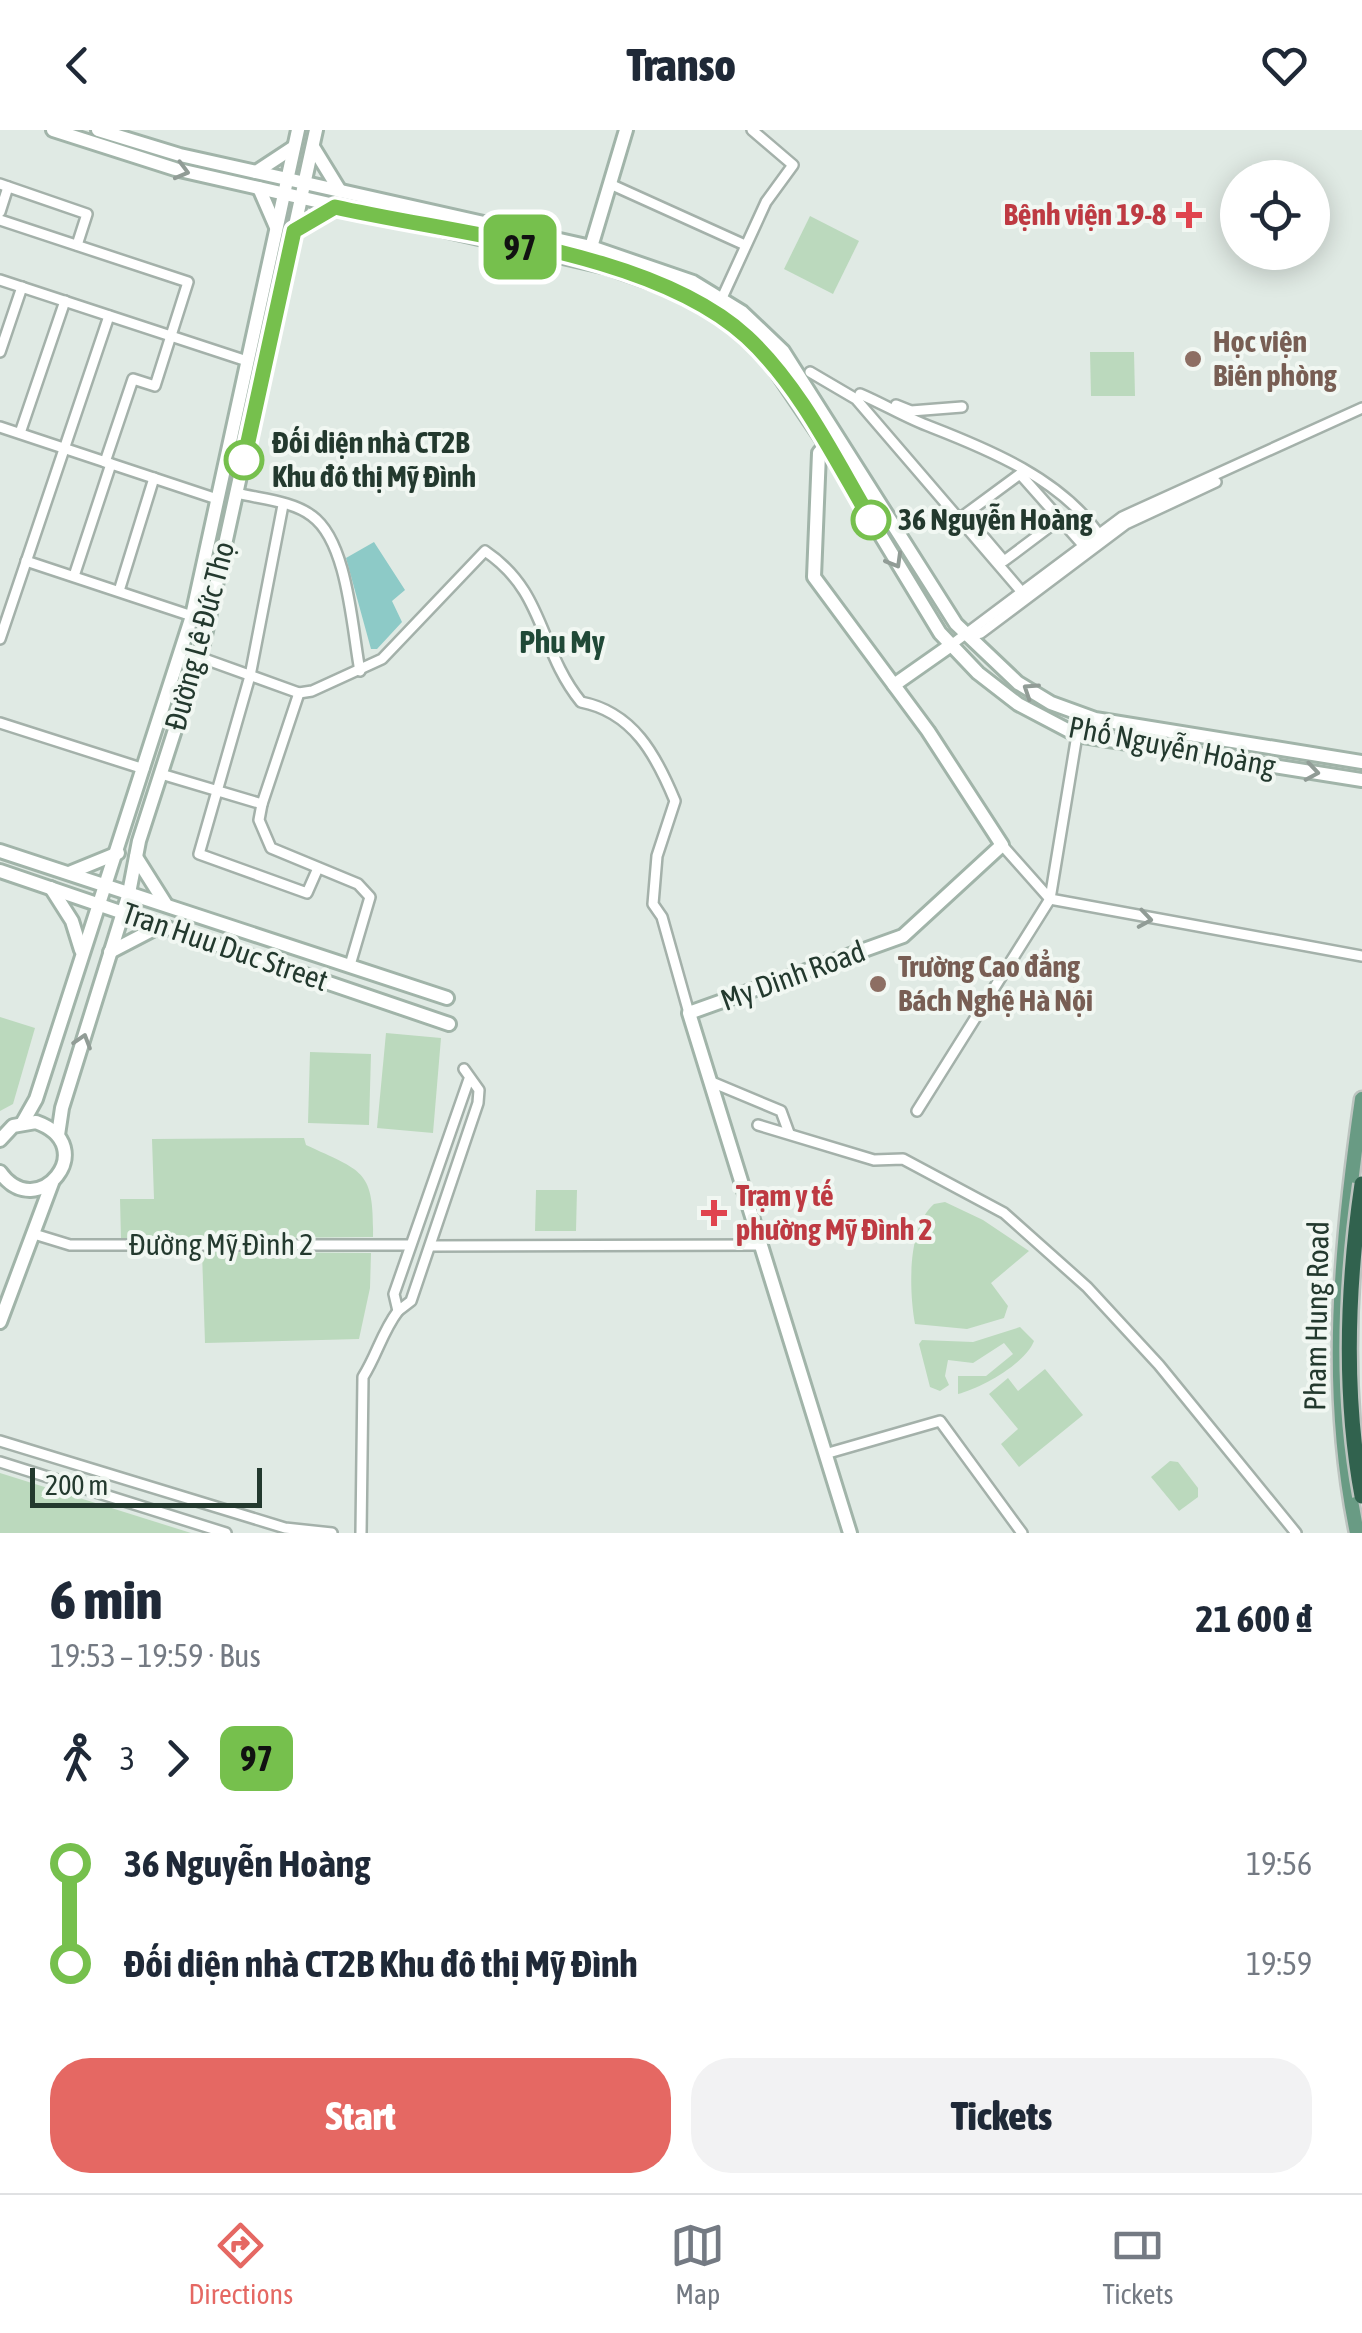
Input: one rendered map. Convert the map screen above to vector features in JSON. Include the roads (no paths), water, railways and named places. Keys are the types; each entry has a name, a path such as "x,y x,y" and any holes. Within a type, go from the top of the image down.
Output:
{"highway":[{"path":"1362,1184 1350,1322 1351,1398 1362,1496"}],"main road":[{"path":"53,130 105,137 256,172 286,186"},
{"name":"Đường Lê Đức Thọ","path":"23,1122 36,1099 192,616 298,130"},
{"name":"Đường Lê Đức Thọ","path":"52,1183 64,1163 58,1135 62,1108 129,893 136,850 199,657 316,130"},
{"path":"591,246 626,130"},
{"path":"105,137 259,188 286,186"},
{"path":"256,172 294,147"},
{"path":"313,148 340,191"},
{"name":"Phố Nguyễn Hoàng","path":"286,186 305,184 591,246 663,268 722,298 772,338 806,381 966,636 1018,683 1072,713 1163,732 1362,762"},
{"name":"Phố Nguyễn Hoàng","path":"286,186 302,198 335,207 635,274 709,308 766,356 826,445 913,592 951,645 1018,704 1078,735 1362,780"},
{"path":"259,188 277,228"},
{"path":"294,231 335,207"},
{"path":"506,244 509,228"},
{"path":"826,445 818,452 814,578 894,684 1002,845"},
{"path":"894,684 951,645"},
{"name":"My Dinh Road","path":"850,1533 689,1013 903,936 1002,845"},
{"path":"68,874 120,846 136,850 167,905"},
{"name":"Tran Huu Duc Street","path":"0,851 447,998"},
{"path":"50,868 48,887 72,922 83,949 110,953 160,926"},
{"name":"Tran Huu Duc Street","path":"0,871 449,1024"},
{"name":"Pham Hung Road","path":"1357,1533 1342,1423 1338,1324 1342,1254 1362,1100"},
{"path":"0,1140 23,1122 36,1122 58,1135"},
{"path":"0,1172 20,1188 38,1189 52,1183"},
{"path":"0,1322 52,1183"},
{"path":"1342,1254 1362,1256"}],"street":[{"path":"722,298 766,202 793,165 752,130"},
{"path":"610,184 745,245"},
{"path":"74,576 133,379 156,386 188,282 77,246 0,216 4,186 87,214 77,246"},
{"path":"0,280 247,362"},
{"path":"0,352 22,287"},
{"path":"20,433 65,301"},
{"path":"0,639 109,316"},
{"path":"810,372 856,399 1004,561 1060,520"},
{"path":"962,408 911,410 861,393 968,440 1033,476 1087,517 1098,533"},
{"path":"951,645 1122,517 1362,408"},
{"path":"0,427 218,499"},
{"path":"962,517 1020,474 1083,545"},
{"path":"966,636 981,633 1126,524 1216,482 1220,475"},
{"path":"118,591 154,478"},
{"path":"238,494 311,514 338,556 360,671"},
{"path":"283,504 250,676 199,854 306,892 318,868"},
{"path":"962,517 1021,591"},
{"path":"199,657 300,693 360,671 403,641 485,551 518,576 531,596 541,630 569,688 581,702 606,707 632,727 663,772 675,801 657,856 653,904 662,917 689,1013"},
{"path":"26,561 192,616"},
{"path":"300,693 259,820 271,848 358,884 370,897 350,965"},
{"path":"0,723 144,768"},
{"path":"917,1112 1050,900 1078,735"},
{"path":"160,774 262,804"},
{"path":"1002,845 1050,900 1362,956"},
{"path":"447,998 449,1024"},
{"path":"361,1533 363,1377 375,1359 383,1330 411,1301 431,1246 478,1102 479,1090 464,1068"},
{"path":"398,1311 394,1294 469,1079"},
{"path":"714,1084 781,1111 790,1133"},
{"path":"758,1125 874,1160 903,1159 1004,1213 1078,1278 1147,1352 1232,1449 1296,1533"},
{"name":"Đường Mỹ Đình 2","path":"34,1234 70,1245 410,1245"},
{"path":"431,1246 760,1245"},
{"path":"825,1454 940,1420 1022,1533"},
{"path":"0,1441 284,1530 332,1533"},
{"path":"0,1462 226,1533"}],"water":[{"path":"374,542 405,590 392,601 402,622 377,649 371,649 346,558"}],"place":[{"name":"Bệnh viện 19-8","path":"1189,215"},
{"name":"Học viện Biên phòng","path":"1193,359"},
{"name":"Đối diện nhà CT2B Khu đô thị Mỹ Đình","path":"244,460"},
{"name":"36 Nguyễn Hoàng","path":"871,520"},
{"name":"Trường Cao đẳng Bách Nghệ Hà Nội","path":"878,984"},
{"name":"Trạm y tế phường Mỹ Đình 2","path":"714,1213"}],"district":[{"name":"Phu My","path":"562,642"}]}
